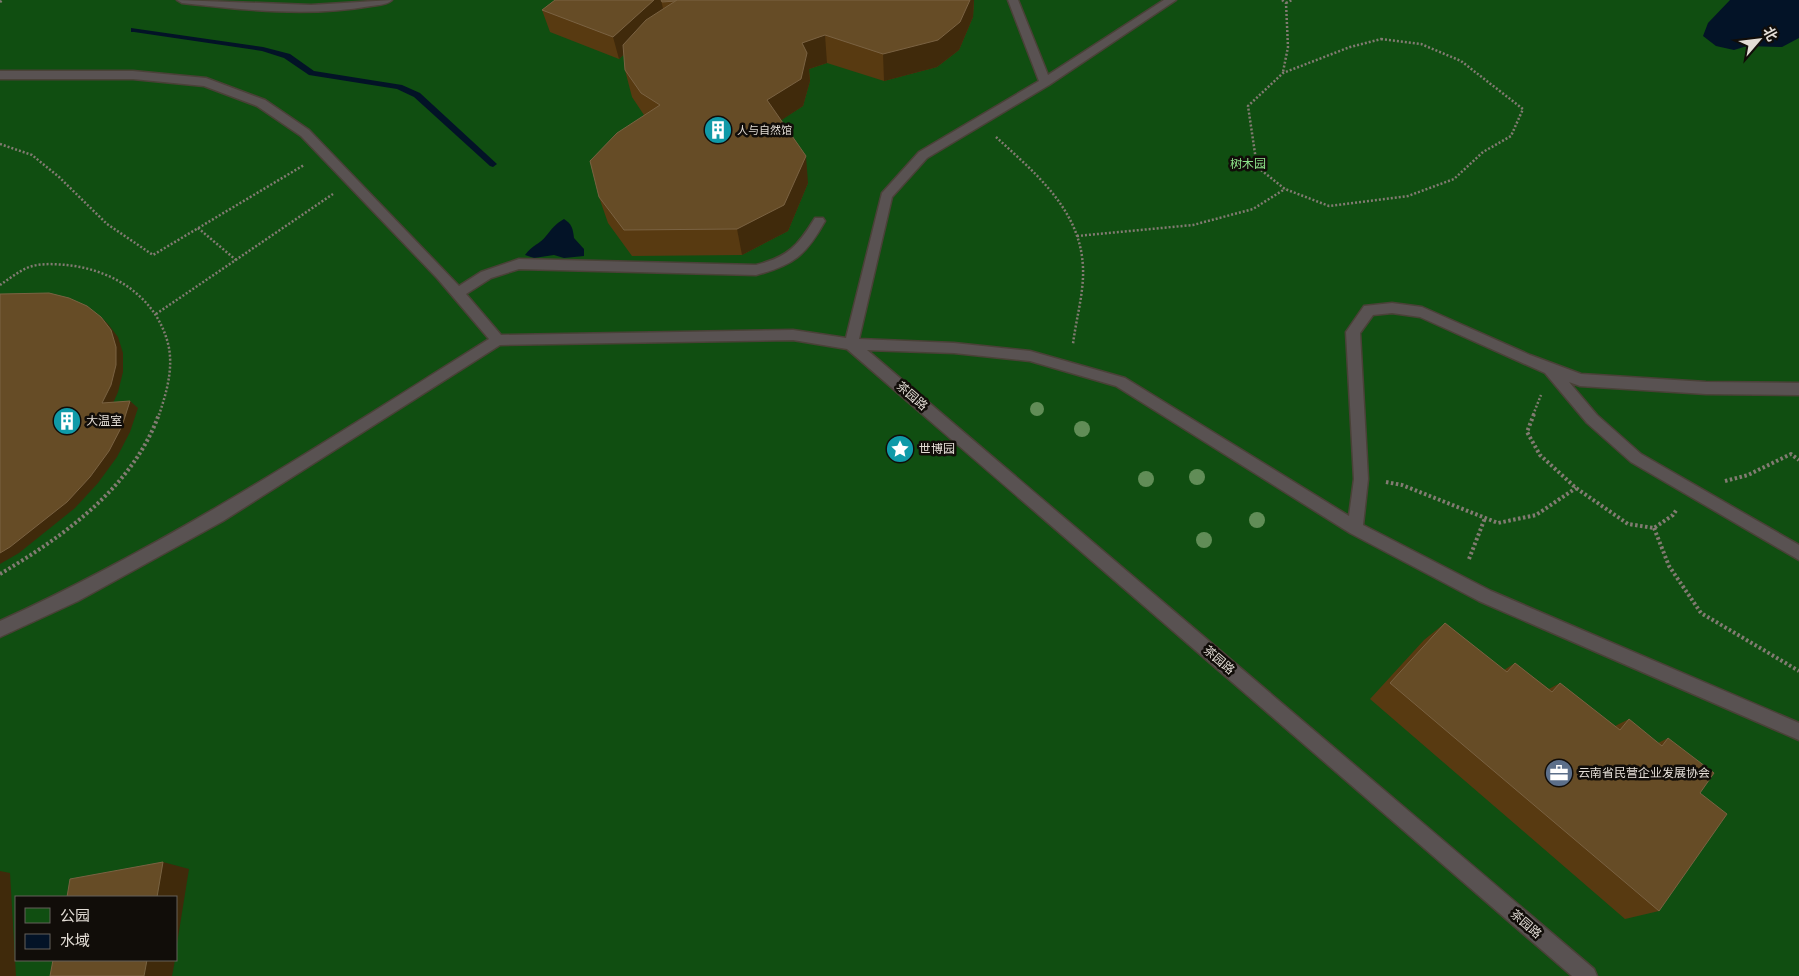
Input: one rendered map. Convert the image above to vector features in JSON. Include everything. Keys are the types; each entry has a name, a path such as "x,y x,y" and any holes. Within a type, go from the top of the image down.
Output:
{"lane":[{"path":"182,0 250,8 361,6 387,0"},
{"path":"1013,0 1045,82"},
{"path":"851,344 886,196 923,155 1045,82 1171,0"},
{"path":"0,75 132,75 206,82 261,103 305,132 458,293 498,340"},
{"path":"458,293 486,275 519,264 756,270 779,264 804,248 819,221"},
{"path":"1355,528 1361,479 1353,332 1369,310 1392,308 1422,312 1551,370 1580,380 1706,388 1799,389"},
{"path":"0,629 72,596 218,516 498,340 793,335 851,344 954,348 1030,356 1120,382 1355,528 1485,596 1799,732"},
{"name":"茶园路","path":"851,344 1587,976"},
{"path":"1551,370 1592,419 1636,458 1799,553"}],"path":[{"path":"1282,0 1286,2 1292,0"},
{"path":"1283,73 1288,48 1286,2"},
{"path":"1381,39 1421,44 1461,61 1523,109 1511,136 1483,152 1454,180 1408,196 1329,206 1285,189 1257,167 1248,106 1283,73 1350,46 1381,39"},
{"path":"980,121 1055,193 1074,223 1083,267 1070,367"},
{"path":"0,144 32,155 59,177 107,224 153,254 325,153"},
{"path":"156,314 352,181"},
{"path":"1077,236 1193,225 1253,209 1285,189"},
{"path":"198,228 236,260"},
{"path":"0,285 29,268 63,263 114,277 134,289 156,314 162,324 168,345 170,369 166,395 155,423 140,451 118,480 91,508 59,536 0,574"},
{"path":"1551,370 1527,432 1540,455 1576,488 1628,524 1654,528 1673,515 1690,490 1748,475 1791,454 1799,460"},
{"path":"1361,479 1402,484 1498,523 1536,515 1576,488"},
{"path":"1459,582 1485,518"},
{"path":"1654,528 1668,566 1700,613 1799,671"}],"green space":[{"name":"世博园","path":"0,0 1799,0 1799,976 0,976"}],"water":[{"path":"1730,0 1799,0 1799,38 1782,47 1747,46 1734,50 1716,46 1703,36 1708,23"},
{"path":"564,219 572,227 574,238 584,249 584,256 564,258 554,255 534,258 525,255 544,239"}],"building":[{"path":"555,0 654,0 613,37 542,10"},
{"path":"661,0 677,0 662,2"},
{"name":"人与自然馆","path":"677,0 970,0 960,22 938,40 883,54 825,35 802,43 807,53 801,79 767,100 806,156 784,205 737,229 624,230 599,197 590,161 617,133 660,105 641,93 625,70 623,45 646,20"},
{"name":"大温室","path":"49,293 69,298 87,306 101,317 111,330 116,347 116,365 111,385 102,403 130,401 122,426 109,451 90,477 67,502 0,553 0,294"},
{"name":"云南省民营企业发展协会","path":"1445,623 1507,672 1515,663 1552,692 1560,683 1620,730 1629,719 1662,746 1668,738 1714,773 1700,793 1727,814 1659,911 1390,683"},
{"path":"163,862 157,896 67,896 70,879"},
{"path":"53,961 147,961 144,976 50,976"}],"waterway":[{"path":"134,30 263,49 287,56 312,73 399,87 417,95 493,164"}],"place":[{"name":"人与自然馆","path":"718,130"},
{"name":"大温室","path":"67,421"},
{"name":"世博园","path":"900,449"},
{"name":"云南省民营企业发展协会","path":"1559,773"}],"park label":[{"name":"树木园","path":"1248,164"}]}
